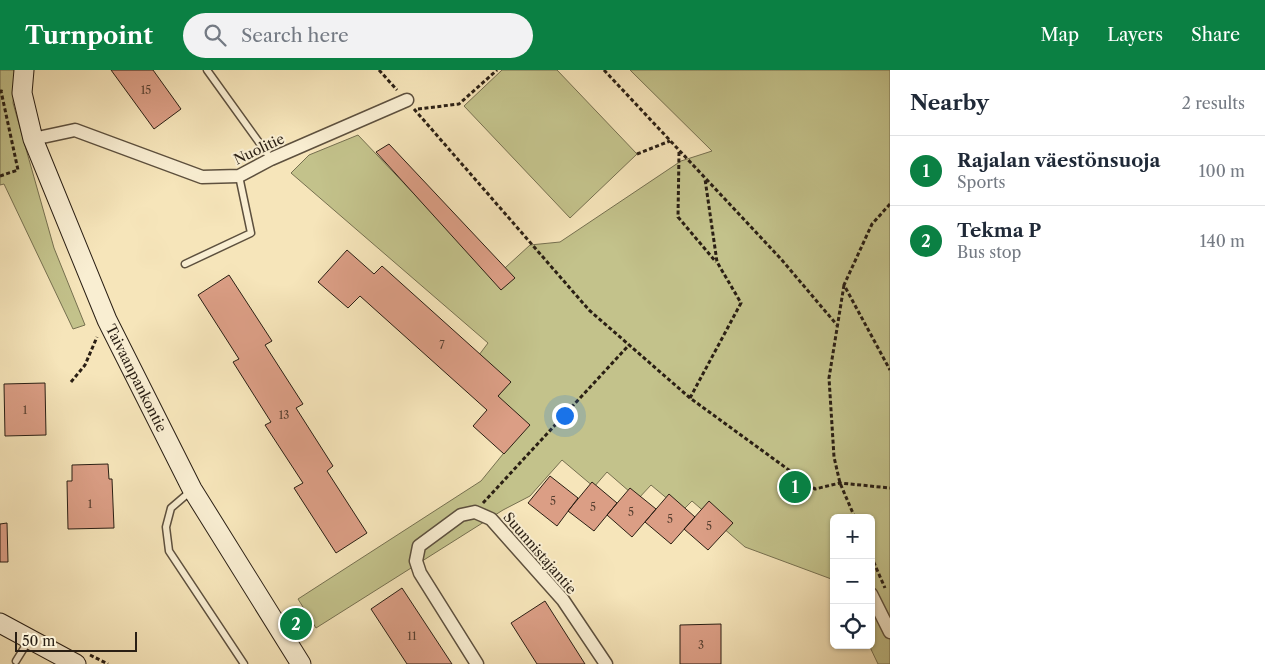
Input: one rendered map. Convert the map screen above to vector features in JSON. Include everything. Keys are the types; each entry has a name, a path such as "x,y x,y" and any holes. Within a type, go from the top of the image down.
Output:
{"street":[{"name":"Taivaanpankontie","path":"24,70 22,93 33,139 106,320 192,489 301,664"},
{"name":"Nuolitie","path":"33,139 76,130 202,177 239,176 271,159 411,105"},
{"path":"475,512 461,515 419,546 416,562 420,573 477,664"},
{"name":"Suunnistajantie","path":"475,512 491,519 563,600 606,664"},
{"path":"875,602 890,632"},
{"path":"0,623 76,664"}],"lane":[{"path":"207,70 271,159"},
{"path":"184,264 251,233 239,176"},
{"path":"192,489 172,508 166,527 169,551 244,664"},
{"path":"16,661 30,639"}],"path":[{"path":"379,70 589,310 690,398 816,489 840,483 890,488"},
{"path":"411,105 460,104 497,70"},
{"path":"604,70 781,259 837,325"},
{"path":"637,154 670,141"},
{"path":"680,151 678,217 717,262 741,303 690,398"},
{"path":"705,179 717,262"},
{"path":"853,514 840,483 834,457 829,378 844,285 872,224 890,204"},
{"path":"844,285 890,370"},
{"path":"71,382 85,365 98,332 102,340"},
{"path":"475,512 629,345"},
{"path":"872,559 886,591"}],"shaded area":[{"path":"0,70 16,70 13,103 54,248 85,325 73,329 4,184 0,185"},
{"path":"502,70 557,70 637,154 570,218 464,106"},
{"path":"630,70 890,70 890,664 878,664 871,649 875,649 875,514 830,514 830,579 745,547 692,501 682,511 651,485 638,499 607,472 594,487 562,460 530,496 503,510 316,628 298,599 481,481 525,427 494,401 507,386 476,359 488,343 291,173 309,155 358,135 494,278 530,245 560,242 681,161 712,151"}],"building":[{"path":"111,70 153,70 181,109 154,129"},
{"path":"389,144 515,278 501,290 376,152"},
{"path":"347,250 374,274 382,266 511,382 498,396 530,425 504,454 473,426 487,410 360,296 348,308 318,282"},
{"path":"229,275 272,341 265,345 303,404 296,408 333,466 327,471 367,533 336,553 294,488 303,483 265,425 271,422 233,362 239,359 198,295"},
{"path":"45,383 46,435 5,436 4,384"},
{"path":"108,464 109,479 112,479 114,528 68,529 67,481 72,481 72,465"},
{"path":"550,476 578,498 557,526 528,503"},
{"path":"592,482 617,503 594,531 568,511"},
{"path":"630,488 656,509 632,537 607,515"},
{"path":"669,494 695,517 671,544 645,522"},
{"path":"709,501 733,523 708,550 684,529"},
{"path":"7,523 8,562 0,562 0,524"},
{"path":"402,588 452,664 407,664 371,609"},
{"path":"545,601 585,664 537,664 511,623"},
{"path":"721,624 721,664 680,664 680,625"}],"place":[{"name":"Rajalan väestönsuoja","path":"795,487"},
{"name":"Tekma P","path":"296,624"}]}
